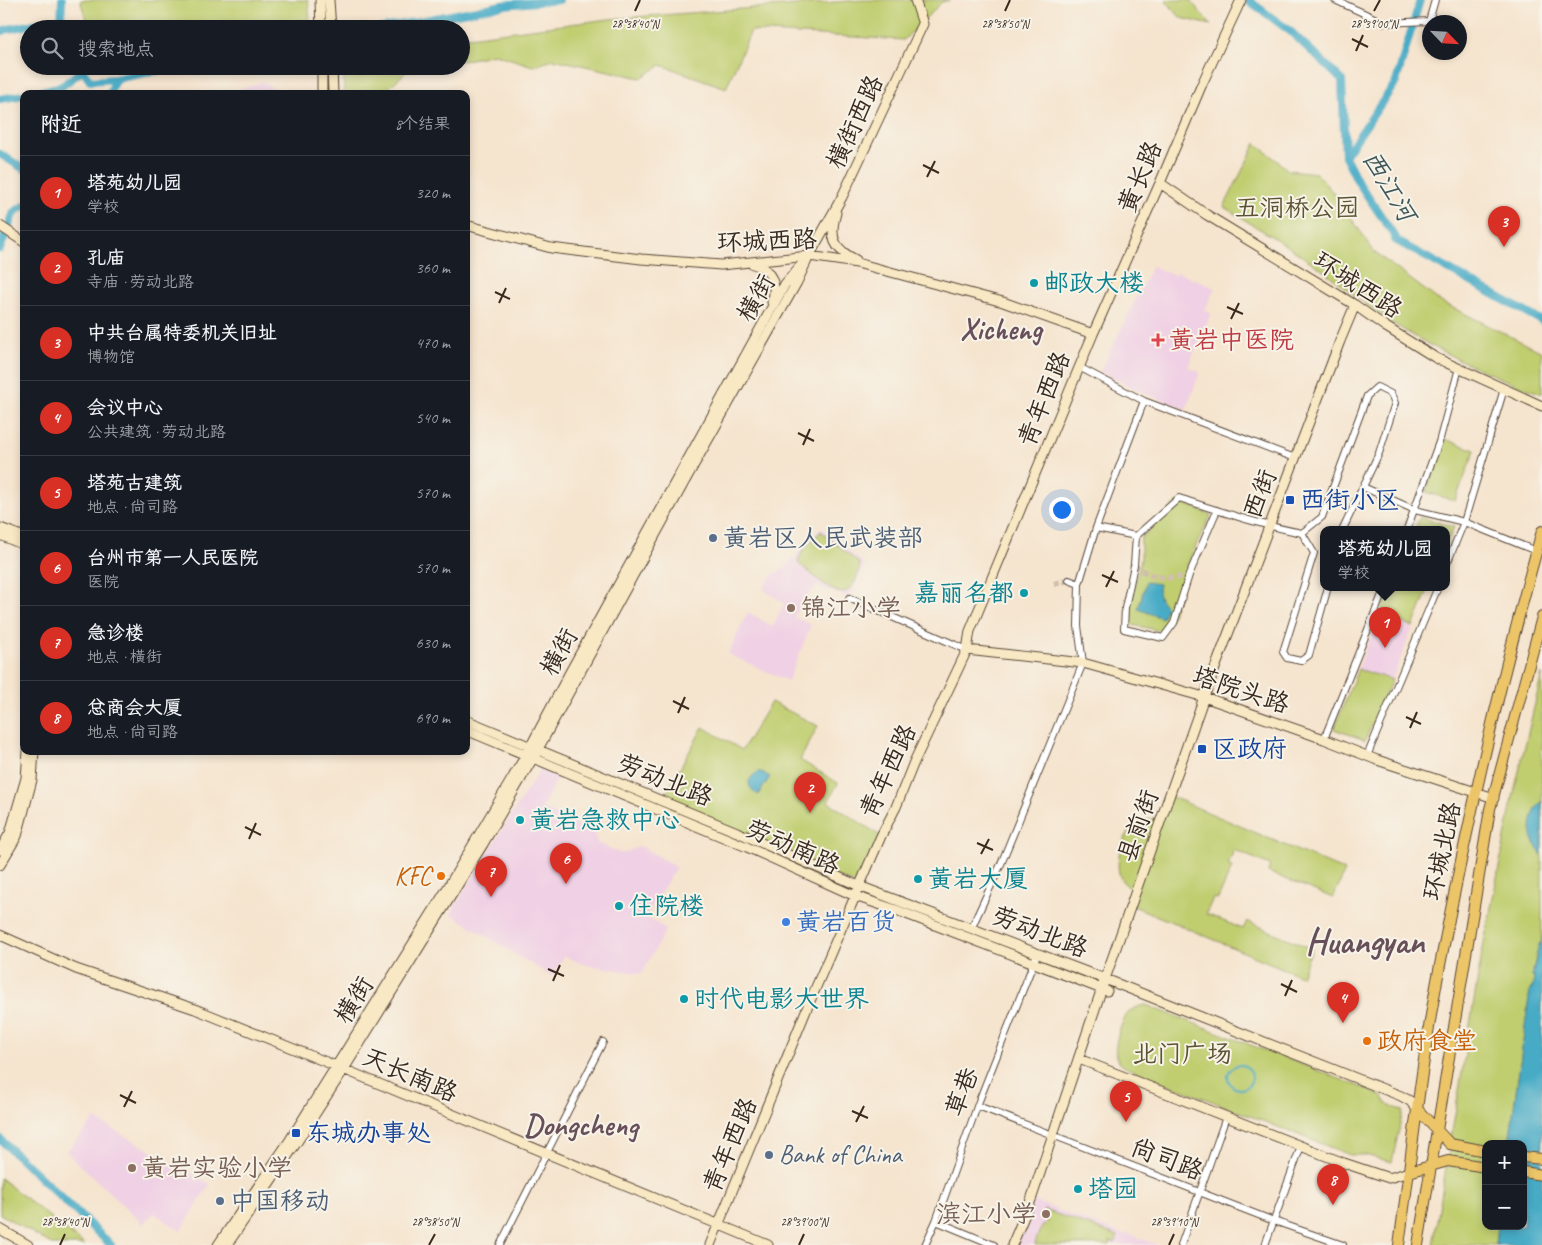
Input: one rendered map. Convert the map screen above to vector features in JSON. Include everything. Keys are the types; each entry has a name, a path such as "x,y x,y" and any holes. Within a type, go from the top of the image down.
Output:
{"main road":[{"name":"环城北路","path":"1399,1245 1417,1109 1440,965 1506,662 1542,531"},
{"name":"环城北路","path":"1418,1245 1490,809 1542,617"},
{"name":"劳动北路","path":"1417,1109 1450,1144 1482,1150"},
{"path":"1527,1157 1542,1159"},
{"path":"1409,1172 1448,1161 1482,1166"},
{"path":"1527,1173 1542,1175"}],"street":[{"path":"320,0 321,20"},
{"path":"330,0 331,20"},
{"name":"黄长路","path":"1093,334 1202,84 1241,0"},
{"path":"1335,0 1384,23 1395,21 1429,21 1435,0"},
{"name":"横街西路","path":"808,256 838,203 924,24 916,1"},
{"path":"322,75 322,90"},
{"path":"333,75 333,90"},
{"name":"环城西路","path":"1160,183 1215,220 1355,305 1436,358 1542,406"},
{"path":"838,203 834,219 833,239 842,254 867,266"},
{"path":"0,226 20,239"},
{"name":"环城西路","path":"470,226 551,248 641,259 721,265 808,256 867,266 1003,302 1093,334"},
{"name":"横街","path":"662,514 785,284 808,256"},
{"name":"横街","path":"227,1245 296,1145 340,1067 532,752 570,672 797,282 808,256"},
{"path":"742,263 761,266 771,276 774,294 765,321"},
{"name":"西街","path":"1204,697 1355,305"},
{"name":"青年西路","path":"710,1245 859,886 896,807 914,762 967,650 970,631 1093,334"},
{"path":"1079,367 1144,401 1295,458"},
{"path":"1408,526 1439,442 1459,368"},
{"path":"1302,533 1322,517 1367,396 1377,387 1391,394 1395,403 1379,453 1344,526"},
{"path":"1450,556 1464,522 1504,389"},
{"path":"971,929 1001,864 1083,662 1078,626 1079,584 1096,528 1144,401"},
{"path":"1363,487 1415,510 1464,522 1536,551"},
{"path":"1217,510 1189,575 1174,623 1163,638 1124,629 1125,608 1134,565 1136,536 1179,498 1269,526 1302,533 1314,552 1283,652 1287,658 1301,661 1309,656 1327,591"},
{"path":"0,528 20,536"},
{"path":"1096,528 1136,536"},
{"path":"0,535 20,543"},
{"path":"1069,580 1079,584"},
{"path":"1324,739 1383,591"},
{"path":"1367,756 1436,591"},
{"path":"849,598 967,650"},
{"name":"塔院头路","path":"967,650 1083,662 1204,697 1367,756 1494,798"},
{"name":"县前街","path":"1012,1245 1031,1200 1076,1069 1081,1060 1105,990 1110,967 1204,697"},
{"name":"劳动南路","path":"470,722 532,752 855,896 1036,959 1105,990"},
{"name":"劳动南路","path":"470,731 532,752"},
{"name":"劳动北路","path":"532,752 738,832 859,886 971,929 1036,959 1108,980 1405,1097 1417,1109"},
{"path":"0,850 10,833 26,778 28,755"},
{"path":"0,865 17,836 32,780 34,755"},
{"name":"天长南路","path":"0,935 76,969 195,1009 340,1067 768,1245"},
{"name":"草巷","path":"925,1245 1036,959"},
{"path":"500,1245 603,1042"},
{"path":"1081,1060 1301,1146 1390,1178 1409,1172"},
{"name":"横街","path":"218,1245 340,1067"},
{"name":"尚司路","path":"978,1106 1329,1243 1343,1245"},
{"path":"1181,1245 1226,1117"},
{"path":"1265,1245 1301,1146"},
{"path":"936,1220 994,1245"},
{"path":"0,1228 28,1245"}],"shaded area":[{"path":"262,82 277,90 236,90"},
{"name":"黄岩中医院","path":"1152,266 1174,275 1177,272 1215,288 1205,310 1211,313 1188,367 1200,372 1186,410 1100,372"},
{"name":"锦江小学","path":"821,528 865,564 849,598 817,586 806,597 794,617 811,625 788,681 728,654 748,612 773,627 784,603 763,589 772,575 785,568"},
{"path":"1380,613 1413,627 1392,680 1358,669"},
{"path":"541,768 559,775 542,808 594,832 597,843 622,854 640,846 676,867 646,917 666,929 642,974 587,965 564,956 552,977 451,914"},
{"name":"黄岩实验小学","path":"95,1119 210,1184 181,1231 154,1213 143,1224 66,1152"},
{"name":"滨江小学","path":"1031,1200 1125,1235 1126,1233 1158,1245 1012,1245"}],"green space":[{"path":"81,0 308,0 310,20 86,20"},
{"path":"862,0 950,0 942,2 904,40 751,31 726,88 661,65 641,78 553,59 533,66 495,54 470,59 470,37 609,19"},
{"path":"1165,0 1190,0 1211,25 1181,18"},
{"path":"344,75 403,75 386,90 344,90"},
{"name":"五洞桥公园","path":"1256,143 1288,170 1316,173 1338,198 1374,252 1441,302 1542,352 1542,394 1468,364 1414,336 1397,326 1298,253 1224,207"},
{"path":"1445,439 1475,450 1455,501 1426,492"},
{"path":"1179,501 1211,515 1181,582 1171,618 1161,631 1128,624 1130,606 1141,559 1141,538"},
{"path":"1420,517 1454,527 1450,536 1450,526 1416,526"},
{"path":"821,531 860,564 854,583 847,591 838,592 834,590 798,563 804,550"},
{"path":"1389,591 1427,591 1413,627 1380,613"},
{"path":"1358,669 1392,680 1365,740 1334,729"},
{"path":"1542,674 1541,945 1539,944 1532,975 1534,976 1533,986 1530,991 1510,1140 1482,1140 1482,1230 1498,1230 1496,1245 1433,1245 1482,953 1514,792"},
{"path":"771,702 818,726 800,760 838,783 828,802 881,836 859,886 662,801 703,727 742,750"},
{"path":"1170,796 1345,871 1333,898 1268,872 1270,865 1234,850 1228,865 1232,867 1218,899 1213,898 1206,914 1243,929 1247,921 1312,949 1301,976 1131,905 1136,892 1121,879 1118,864 1121,848 1128,833 1139,822 1147,819 1162,819"},
{"name":"北门广场","path":"1146,1005 1374,1092 1382,1097 1387,1104 1403,1111 1392,1162 1365,1155 1350,1155 1120,1064 1116,1054 1116,1042 1125,1017 1132,1010"},
{"path":"0,1178 85,1245 53,1245 0,1214"},
{"path":"1045,1210 1118,1236 1115,1243 1110,1241 1110,1245 1035,1245 1041,1228 1049,1221 1042,1219"}],"water":[{"path":"1146,582 1159,584 1159,597 1167,607 1162,618 1138,609"},
{"path":"758,772 762,772 770,777 758,795 750,786 749,781"},
{"path":"1542,801 1542,855 1534,842 1531,828 1534,814"},
{"path":"1542,936 1542,1245 1496,1245 1498,1230 1527,1230 1527,1140 1510,1140 1530,990 1533,986 1534,976 1532,976 1539,944 1541,944"}],"waterway":[{"name":"西江河","path":"61,20 62,0"},
{"name":"西江河","path":"426,20 503,5 559,0"},
{"name":"西江河","path":"1248,0 1290,31 1342,80 1345,156 1358,182 1396,238 1395,240 1542,321"},
{"path":"1345,156 1396,82 1420,0"},
{"path":"56,20 61,19"},
{"path":"0,32 20,27"},
{"path":"46,90 62,86 76,75"},
{"name":"西江河","path":"86,75 90,81 135,75"},
{"path":"111,90 115,79"},
{"path":"0,99 20,96"},
{"path":"0,154 20,166"},
{"path":"0,249 14,212 20,208"},
{"path":"1240,1065 1249,1068 1252,1077 1249,1086 1240,1089 1231,1086 1228,1077 1231,1068 1240,1065"},
{"path":"0,1139 111,1245"}],"tunnel":[{"path":"1134,565 1154,576 1174,578 1189,575"},
{"path":"1054,584 1069,580"}],"place":[{"name":"中共台属特委机关旧址","path":"1504,247"},
{"name":"邮政大楼","path":"1034,283"},
{"name":"黄岩中医院","path":"1158,340"},
{"name":"西街小区","path":"1290,500"},
{"name":"黄岩区人民武装部","path":"713,538"},
{"name":"嘉丽名都","path":"1024,593"},
{"name":"锦江小学","path":"791,608"},
{"name":"塔苑幼儿园","path":"1385,648"},
{"name":"区政府","path":"1202,749"},
{"name":"孔庙","path":"810,813"},
{"name":"黄岩急救中心","path":"520,820"},
{"name":"KFC","path":"441,876"},
{"name":"黄岩大厦","path":"918,879"},
{"name":"台州市第一人民医院","path":"566,884"},
{"name":"急诊楼","path":"491,897"},
{"name":"住院楼","path":"619,906"},
{"name":"黄岩百货","path":"786,922"},
{"name":"时代电影大世界","path":"684,999"},
{"name":"会议中心","path":"1343,1023"},
{"name":"政府食堂","path":"1367,1041"},
{"name":"塔苑古建筑","path":"1126,1122"},
{"name":"东城办事处","path":"296,1133"},
{"name":"Bank of China","path":"769,1155"},
{"name":"黄岩实验小学","path":"132,1168"},
{"name":"塔园","path":"1078,1189"},
{"name":"中国移动","path":"220,1201"},
{"name":"总商会大厦","path":"1333,1205"},
{"name":"滨江小学","path":"1046,1214"}],"district":[{"name":"Xicheng","path":"1001,329"},
{"name":"Huangyan","path":"1365,941"},
{"name":"Dongcheng","path":"581,1125"}]}
